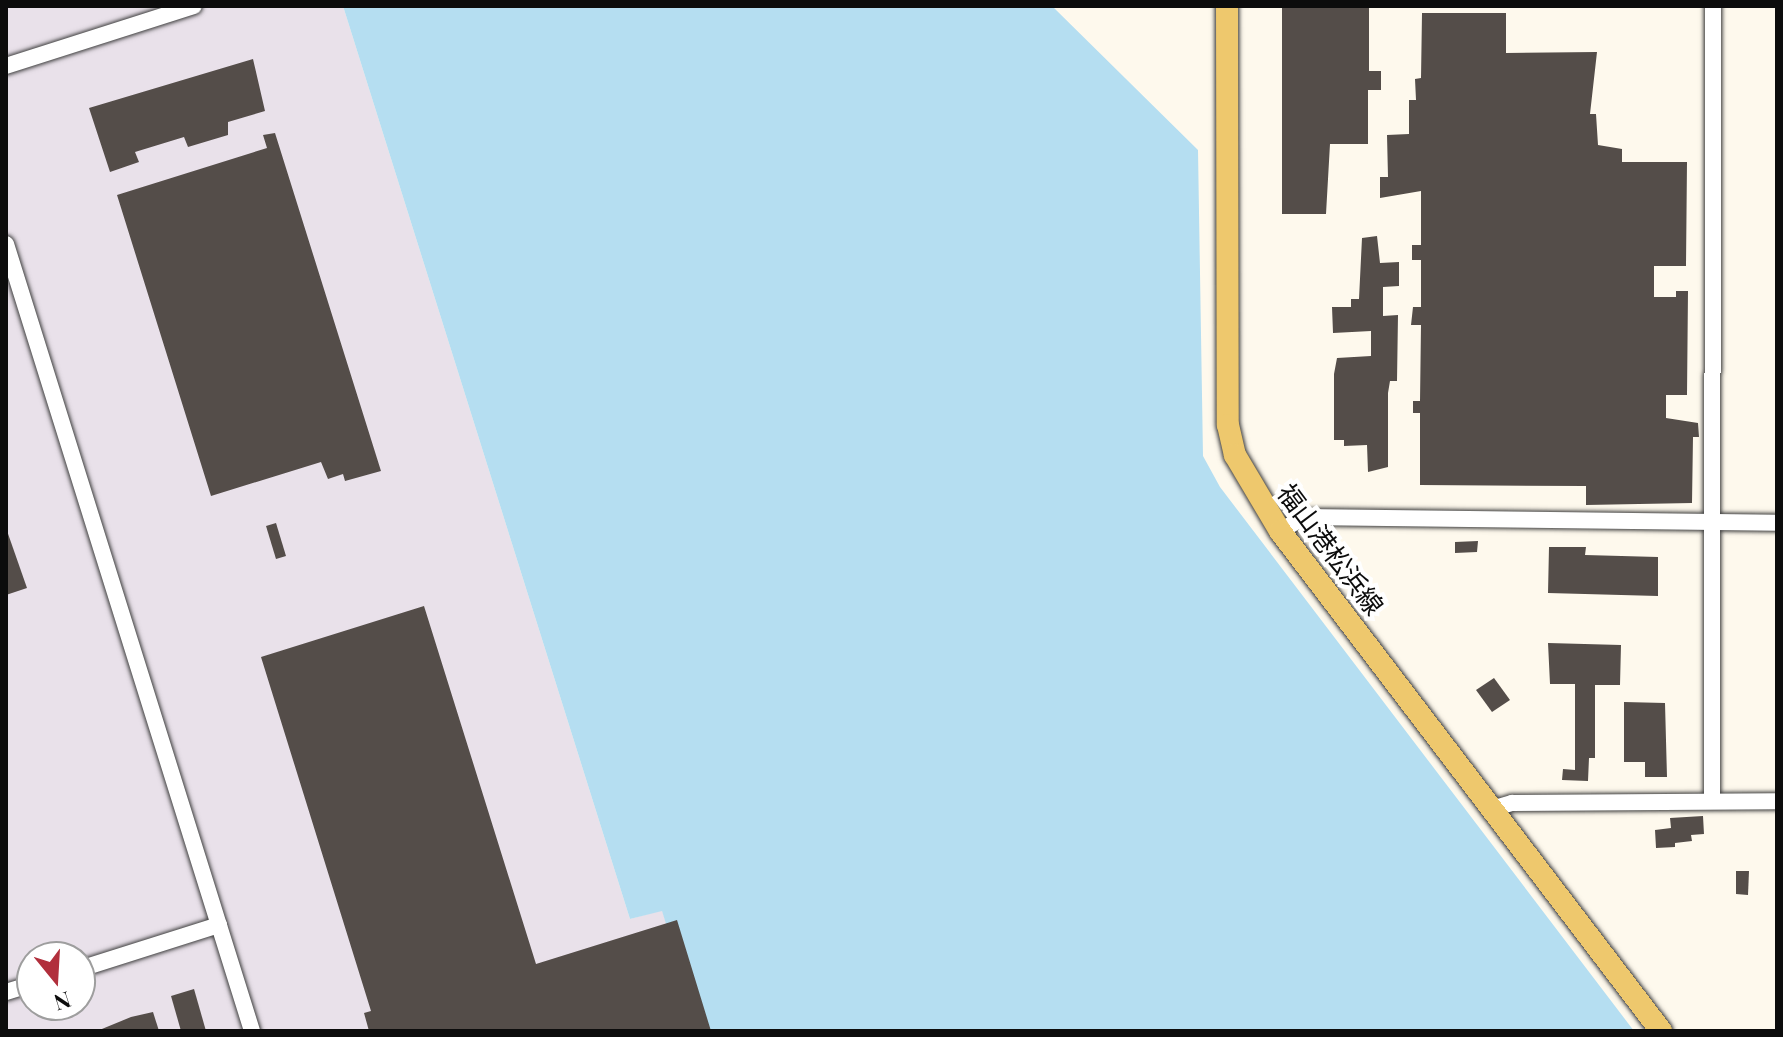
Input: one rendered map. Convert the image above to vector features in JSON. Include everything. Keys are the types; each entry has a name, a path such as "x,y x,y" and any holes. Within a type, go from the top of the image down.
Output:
{"main road":[{"name":"福山港松浜線","path":"1227,6 1228,425 1253,491 1280,531 1661,1031"}],"street":[{"path":"6,66 194,6"},
{"path":"1712,799 1713,6"},
{"path":"6,244 9,265 252,1031"},
{"path":"1280,531 1304,517 1777,523"},
{"path":"1492,809 1512,803 1712,799 1777,801"},
{"path":"96,964 219,925"}],"shaded area":[{"path":"6,6 343,6 630,919 662,910 699,1031 6,1031"}],"water":[{"path":"343,6 1052,6 1198,150 1203,456 1220,487 1634,1031 699,1031 662,911 630,919"}],"building":[{"path":"1282,6 1369,6 1369,71 1381,71 1381,90 1368,90 1368,144 1330,144 1326,214 1282,214"},
{"path":"1422,13 1506,13 1506,53 1597,52 1590,114 1596,114 1598,145 1622,149 1622,162 1687,162 1686,266 1654,266 1654,297 1676,297 1676,291 1688,291 1687,395 1666,395 1666,418 1698,423 1699,437 1693,437 1692,503 1586,505 1586,486 1420,485 1420,413 1413,413 1413,401 1420,401 1421,325 1411,325 1413,307 1421,307 1421,260 1412,260 1412,245 1421,245 1421,191 1380,198 1380,177 1388,177 1387,135 1409,134 1409,100 1416,100 1415,79 1421,78"},
{"path":"253,59 265,111 228,122 228,135 188,147 184,137 135,152 139,162 110,172 89,108"},
{"path":"275,133 381,471 345,481 343,474 328,479 321,462 211,496 117,195 267,148 263,135"},
{"path":"1377,236 1380,263 1399,262 1399,286 1383,287 1383,316 1398,315 1397,381 1390,381 1388,393 1388,467 1368,472 1367,445 1344,446 1344,440 1334,440 1334,374 1337,358 1371,356 1371,331 1333,333 1332,307 1351,307 1351,299 1359,299 1362,238"},
{"path":"276,523 286,556 276,559 266,526"},
{"path":"6,528 27,588 6,595"},
{"path":"1478,541 1477,552 1455,553 1455,542"},
{"path":"1549,547 1586,547 1585,555 1658,557 1658,596 1548,593"},
{"path":"424,606 536,964 677,920 711,1031 369,1031 364,1013 371,1011 261,657"},
{"path":"1548,643 1621,645 1620,685 1595,685 1595,758 1589,758 1588,781 1562,780 1563,769 1575,770 1575,684 1550,684"},
{"path":"1494,678 1510,700 1492,712 1476,690"},
{"path":"1624,702 1665,703 1667,777 1645,777 1645,762 1624,762"},
{"path":"1703,816 1704,834 1691,835 1692,841 1675,843 1675,847 1656,848 1655,830 1671,828 1670,818"},
{"path":"1736,871 1749,871 1748,895 1736,894"},
{"path":"194,989 206,1031 181,1031 171,996"},
{"path":"153,1012 159,1031 97,1031 131,1017"}]}
